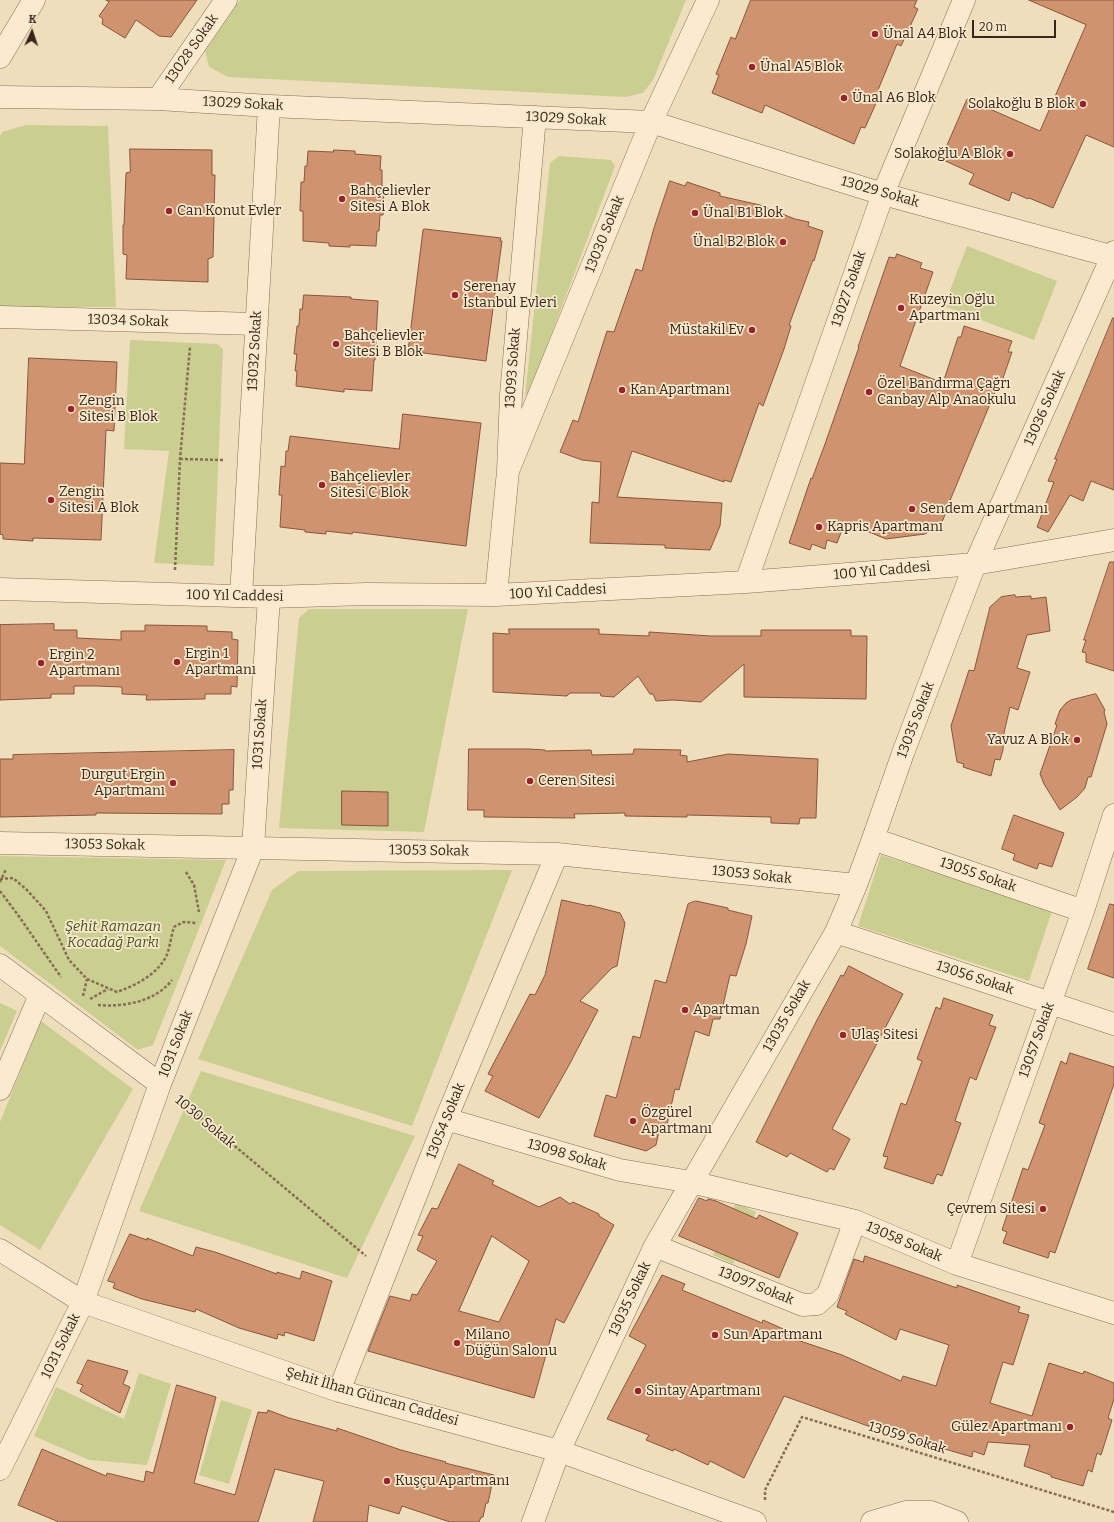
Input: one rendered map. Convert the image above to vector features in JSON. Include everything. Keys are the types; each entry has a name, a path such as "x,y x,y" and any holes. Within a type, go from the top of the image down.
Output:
{"street":[{"path":"0,57 34,0"},
{"name":"13028 Sokak","path":"158,99 226,0"},
{"name":"13030 Sokak","path":"508,471 651,122 708,0"},
{"name":"13027 Sokak","path":"746,582 883,194 964,0"},
{"name":"13029 Sokak","path":"0,97 158,99 269,106 651,122 883,194 1113,256"},
{"name":"13032 Sokak","path":"242,596 269,106"},
{"name":"13093 Sokak","path":"496,595 508,471 510,395 535,117"},
{"name":"13036 Sokak","path":"975,564 1113,256"},
{"name":"13034 Sokak","path":"0,317 257,324"},
{"name":"100 Yıl Caddesi","path":"0,588 269,597 366,594 496,595 746,582 975,564 1114,540"},
{"name":"13035 Sokak","path":"533,1522 560,1451 655,1246 836,932 874,839 903,754 975,564"},
{"name":"1031 Sokak","path":"0,1469 83,1302 160,1084 252,848 269,597"},
{"name":"13057 Sokak","path":"957,1264 1083,911 1114,815"},
{"name":"13055 Sokak","path":"874,839 1083,911"},
{"name":"13053 Sokak","path":"0,843 557,854 856,886"},
{"name":"13054 Sokak","path":"339,1391 446,1119 557,854"},
{"name":"13056 Sokak","path":"836,932 1114,1024"},
{"path":"0,965 160,1084"},
{"path":"0,1088 40,995"},
{"name":"13098 Sokak","path":"446,1119 620,1170 691,1182"},
{"name":"13058 Sokak","path":"691,1182 855,1221 957,1264 1114,1314"},
{"name":"13097 Sokak","path":"655,1246 803,1305 817,1304 828,1294 855,1221"},
{"name":"Şehit İlhan Güncan Caddesi","path":"0,1250 83,1302 339,1391 560,1451 755,1522"},
{"path":"878,1521 906,1512 931,1512 956,1522"}],"path":[{"path":"175,594 180,459 192,323"},
{"path":"180,459 249,462"},
{"path":"175,846 180,860 194,885 200,914"},
{"path":"0,879 14,878 46,911 69,960 87,979 117,992 135,985 155,972 166,956 174,927 183,922 198,923"},
{"path":"0,891 62,978"},
{"path":"196,929 199,918"},
{"path":"94,1005 129,1005 156,995 169,984 173,978"},
{"path":"82,998 87,979"},
{"name":"1030 Sokak","path":"160,1084 386,1272"},
{"name":"13059 Sokak","path":"765,1503 765,1490 802,1417 1114,1512"}],"green space":[{"path":"240,0 686,0 653,80 643,93 625,97 228,77 209,67 205,51"},
{"path":"26,125 108,126 116,307 0,307 0,136 2,132"},
{"path":"559,156 611,160 615,166 530,391 525,396 550,163"},
{"path":"967,246 1057,281 1034,340 944,306"},
{"path":"130,340 217,344 223,349 214,566 154,563 169,451 124,449"},
{"path":"309,609 468,609 424,832 279,828 299,618"},
{"path":"881,855 1052,911 1029,981 858,926"},
{"name":"Şehit Ramazan Kocadağ Parkı","path":"0,856 226,860 153,1045 138,1050 0,946"},
{"path":"512,870 412,1126 198,1059 272,890 298,871"},
{"path":"0,1003 17,1011 0,1051"},
{"path":"41,1021 133,1089 40,1250 0,1225 0,1122"},
{"path":"201,1071 415,1136 347,1278 139,1211"},
{"path":"736,1203 756,1212 733,1264 713,1255"},
{"path":"139,1373 171,1384 147,1465 89,1460 34,1436 56,1387 124,1419"},
{"path":"221,1400 252,1410 229,1484 199,1475"}],"building":[{"path":"106,0 197,0 171,37 159,36 136,20 125,38 102,24 103,19 99,16 109,2"},
{"path":"751,0 917,0 914,7 918,9 901,46 897,44 878,90 881,92 865,128 861,127 854,144 765,105 762,113 712,93 719,75 716,74 731,37 735,39"},
{"path":"1029,0 1114,0 1114,147 1086,135 1053,208 1012,192 1009,201 969,184 974,174 941,159 967,99 1040,131 1086,25"},
{"name":"Can Konut Evler","path":"130,149 212,150 212,175 215,175 213,257 208,259 208,282 126,279 127,255 123,254 123,225 126,173 130,172"},
{"name":"Bahçelievler Sitesi A Blok","path":"334,150 355,151 355,154 381,156 380,170 382,170 382,186 384,187 383,215 380,215 376,246 329,246 329,243 303,241 303,211 300,211 301,182 304,182 308,151 333,152"},
{"path":"670,181 685,186 687,182 720,193 720,196 760,205 795,219 809,222 808,226 823,231 814,261 813,260 789,325 791,326 784,349 763,406 759,403 731,482 724,480 724,482 632,451 617,497 722,503 720,526 710,550 665,548 665,545 590,543 592,502 599,503 601,462 582,460 560,452 573,420 578,422 607,331 614,332 636,269 642,271 654,228"},
{"name":"Serenay İstanbul Evleri","path":"423,230 501,238 500,241 502,241 486,361 408,351"},
{"path":"897,254 922,263 920,268 933,272 900,366 943,383 958,337 961,337 964,326 1012,341 1008,352 1012,352 1002,381 1000,380 943,520 936,527 925,534 886,539 845,522 837,543 827,540 825,549 812,544 810,550 789,543 859,347 889,257 895,258"},
{"name":"Bahçelievler Sitesi B Blok","path":"304,295 351,297 351,299 378,301 372,391 344,389 344,392 296,386 297,371 295,371 297,354 294,354 297,326 299,326 300,309 302,309"},
{"path":"1113,318 1114,490 1091,481 1083,501 1070,495 1048,532 1037,527 1054,482 1048,481 1057,459 1055,459"},
{"path":"29,358 117,362 114,431 106,430 101,540 33,538 33,541 3,539 3,535 0,534 0,463 24,464"},
{"path":"403,414 481,423 466,546 353,532 352,534 326,531 326,534 280,527 282,495 279,495 281,466 285,467 286,451 288,451 290,436 399,449"},
{"path":"1110,562 1114,562 1114,671 1086,662 1086,653 1082,652 1086,640 1084,640"},
{"path":"1015,595 1016,597 1031,596 1031,599 1046,597 1050,631 1027,635 1017,668 1030,672 1018,710 1010,707 1004,733 1003,750 1000,760 995,759 991,776 963,767 964,764 957,762 951,726 969,670 974,671 990,607 1001,597"},
{"path":"54,624 54,630 77,630 77,638 121,640 121,631 145,631 145,625 207,626 207,631 232,632 232,639 238,640 237,687 231,686 231,694 205,694 205,699 146,700 147,695 122,694 122,687 74,686 74,694 51,694 51,698 0,700 0,625"},
{"path":"509,629 599,629 599,634 649,636 649,632 711,636 761,636 761,630 851,630 851,636 867,636 866,699 744,697 744,664 701,702 673,700 656,701 653,694 650,694 638,676 614,697 601,696 600,693 570,693 567,696 493,692 493,633 509,634"},
{"name":"Yavuz A Blok","path":"1096,694 1105,710 1104,712 1107,724 1091,777 1088,777 1085,788 1077,797 1060,810 1044,784 1040,774 1057,725 1055,724 1060,710 1066,703 1071,700"},
{"path":"469,749 529,749 545,751 591,750 592,755 633,754 634,749 681,750 680,755 687,756 687,762 728,754 818,759 816,818 800,818 799,824 771,823 771,817 687,815 687,817 625,816 625,813 574,814 575,818 484,817 484,810 468,810"},
{"path":"234,750 233,790 229,790 229,804 222,804 222,814 96,813 96,815 0,817 0,759 13,759 13,755"},
{"path":"342,791 388,792 388,826 342,825"},
{"path":"1014,815 1064,833 1052,867 1039,863 1037,869 1013,860 1015,854 1002,849"},
{"path":"562,900 620,913 625,923 617,966 612,968 580,1001 598,1010 539,1118 485,1091 493,1076 488,1074 530,994 535,995 545,975"},
{"path":"696,901 728,908 728,910 752,916 746,944 736,976 730,975 720,1019 713,1019 709,1036 695,1031 679,1090 675,1089 665,1133 659,1131 656,1145 646,1151 594,1136 606,1095 616,1098 633,1036 640,1038 655,980 666,983 688,904"},
{"path":"1110,904 1114,905 1114,978 1088,969"},
{"path":"849,966 903,994 832,1129 850,1139 834,1170 830,1168 827,1172 790,1153 787,1157 756,1142 817,1020 841,975 843,976"},
{"path":"944,998 993,1015 989,1025 996,1027 976,1080 970,1077 955,1121 961,1123 942,1176 937,1174 933,1184 884,1168 888,1157 883,1156 901,1103 906,1105 922,1061 917,1059 936,1007 940,1009"},
{"path":"1070,1053 1114,1067 1114,1084 1055,1253 1050,1251 1048,1258 1003,1243 1007,1232 1002,1230 1023,1168 1028,1170 1045,1125 1039,1123 1061,1061 1066,1064"},
{"path":"459,1164 494,1181 492,1184 539,1207 560,1197 570,1204 573,1202 599,1214 599,1216 614,1225 564,1323 556,1319 534,1398 368,1351 390,1296 410,1301 412,1294 417,1295 437,1261 417,1250 423,1236 418,1235 432,1208 437,1209","holes":["492,1236 529,1261 499,1322 459,1311"]},
{"path":"699,1198 707,1201 708,1199 716,1201 757,1219 759,1215 798,1233 779,1278 679,1236"},
{"path":"130,1234 147,1240 147,1238 193,1256 196,1247 215,1252 277,1274 277,1272 300,1279 302,1271 332,1281 314,1341 285,1332 284,1336 278,1334 277,1339 239,1328 196,1309 195,1312 142,1299 113,1288 115,1283 108,1281"},
{"path":"865,1256 957,1288 957,1285 1020,1307 1018,1312 1029,1315 1013,1365 1003,1362 990,1403 1032,1416 1049,1363 1083,1374 1084,1371 1114,1383 1114,1399 1108,1418 1112,1420 1101,1455 1097,1453 1092,1472 1088,1470 1083,1486 1051,1477 1051,1475 1024,1466 1030,1445 988,1442 984,1455 973,1451 972,1457 918,1441 919,1438 873,1421 871,1427 784,1396 744,1478 710,1461 708,1465 674,1449 673,1451 646,1440 649,1435 607,1419 646,1345 629,1336 662,1275 685,1284 682,1290 762,1323 763,1320 790,1332 788,1337 842,1355 901,1381 903,1376 936,1386 949,1345 900,1329 896,1340 845,1314 847,1311 837,1307 854,1259 863,1262"},
{"path":"88,1360 128,1371 123,1384 130,1387 120,1413 80,1391 83,1385 77,1383"},
{"path":"177,1385 216,1397 194,1483 235,1495 258,1412 267,1413 268,1410 289,1418 337,1431 337,1428 401,1450 446,1462 445,1463 494,1475 488,1503 486,1503 483,1517 481,1517 479,1522 450,1522 402,1506 399,1514 369,1505 367,1522 313,1522 324,1481 275,1469 258,1522 59,1522 18,1505 42,1449 106,1476 107,1473 144,1482 146,1471 153,1473"}],"place":[{"name":"Ünal A4 Blok","path":"875,34"},
{"name":"Ünal A5 Blok","path":"752,67"},
{"name":"Ünal A6 Blok","path":"844,98"},
{"name":"Solakoğlu B Blok","path":"1083,104"},
{"name":"Solakoğlu A Blok","path":"1010,154"},
{"name":"Bahçelievler Sitesi A Blok","path":"342,199"},
{"name":"Can Konut Evler","path":"169,211"},
{"name":"Ünal B1 Blok","path":"695,213"},
{"name":"Ünal B2 Blok","path":"783,242"},
{"name":"Serenay İstanbul Evleri","path":"455,295"},
{"name":"Kuzeyin Oğlu Apartmanı","path":"901,308"},
{"name":"Müstakil Ev","path":"752,330"},
{"name":"Bahçelievler Sitesi B Blok","path":"336,344"},
{"name":"Kan Apartmanı","path":"622,390"},
{"name":"Özel Bandırma Çağrı Canbay Alp Anaokulu","path":"869,392"},
{"name":"Zengin Sitesi B Blok","path":"71,409"},
{"name":"Bahçelievler Sitesi C Blok","path":"322,485"},
{"name":"Zengin Sitesi A Blok","path":"51,500"},
{"name":"Sendem Apartmanı","path":"912,509"},
{"name":"Kapris Apartmanı","path":"819,527"},
{"name":"Ergin 1 Apartmanı","path":"177,662"},
{"name":"Ergin 2 Apartmanı","path":"41,663"},
{"name":"Yavuz A Blok","path":"1077,740"},
{"name":"Ceren Sitesi","path":"530,781"},
{"name":"Durgut Ergin Apartmanı","path":"173,783"},
{"name":"Apartman","path":"685,1010"},
{"name":"Ulaş Sitesi","path":"843,1035"},
{"name":"Özgürel Apartmanı","path":"633,1121"},
{"name":"Çevrem Sitesi","path":"1043,1209"},
{"name":"Sun Apartmanı","path":"715,1335"},
{"name":"Milano Düğün Salonu","path":"457,1343"},
{"name":"Sintay Apartmanı","path":"638,1391"},
{"name":"Gülez Apartmanı","path":"1070,1427"},
{"name":"Kuşçu Apartmanı","path":"387,1481"}]}
